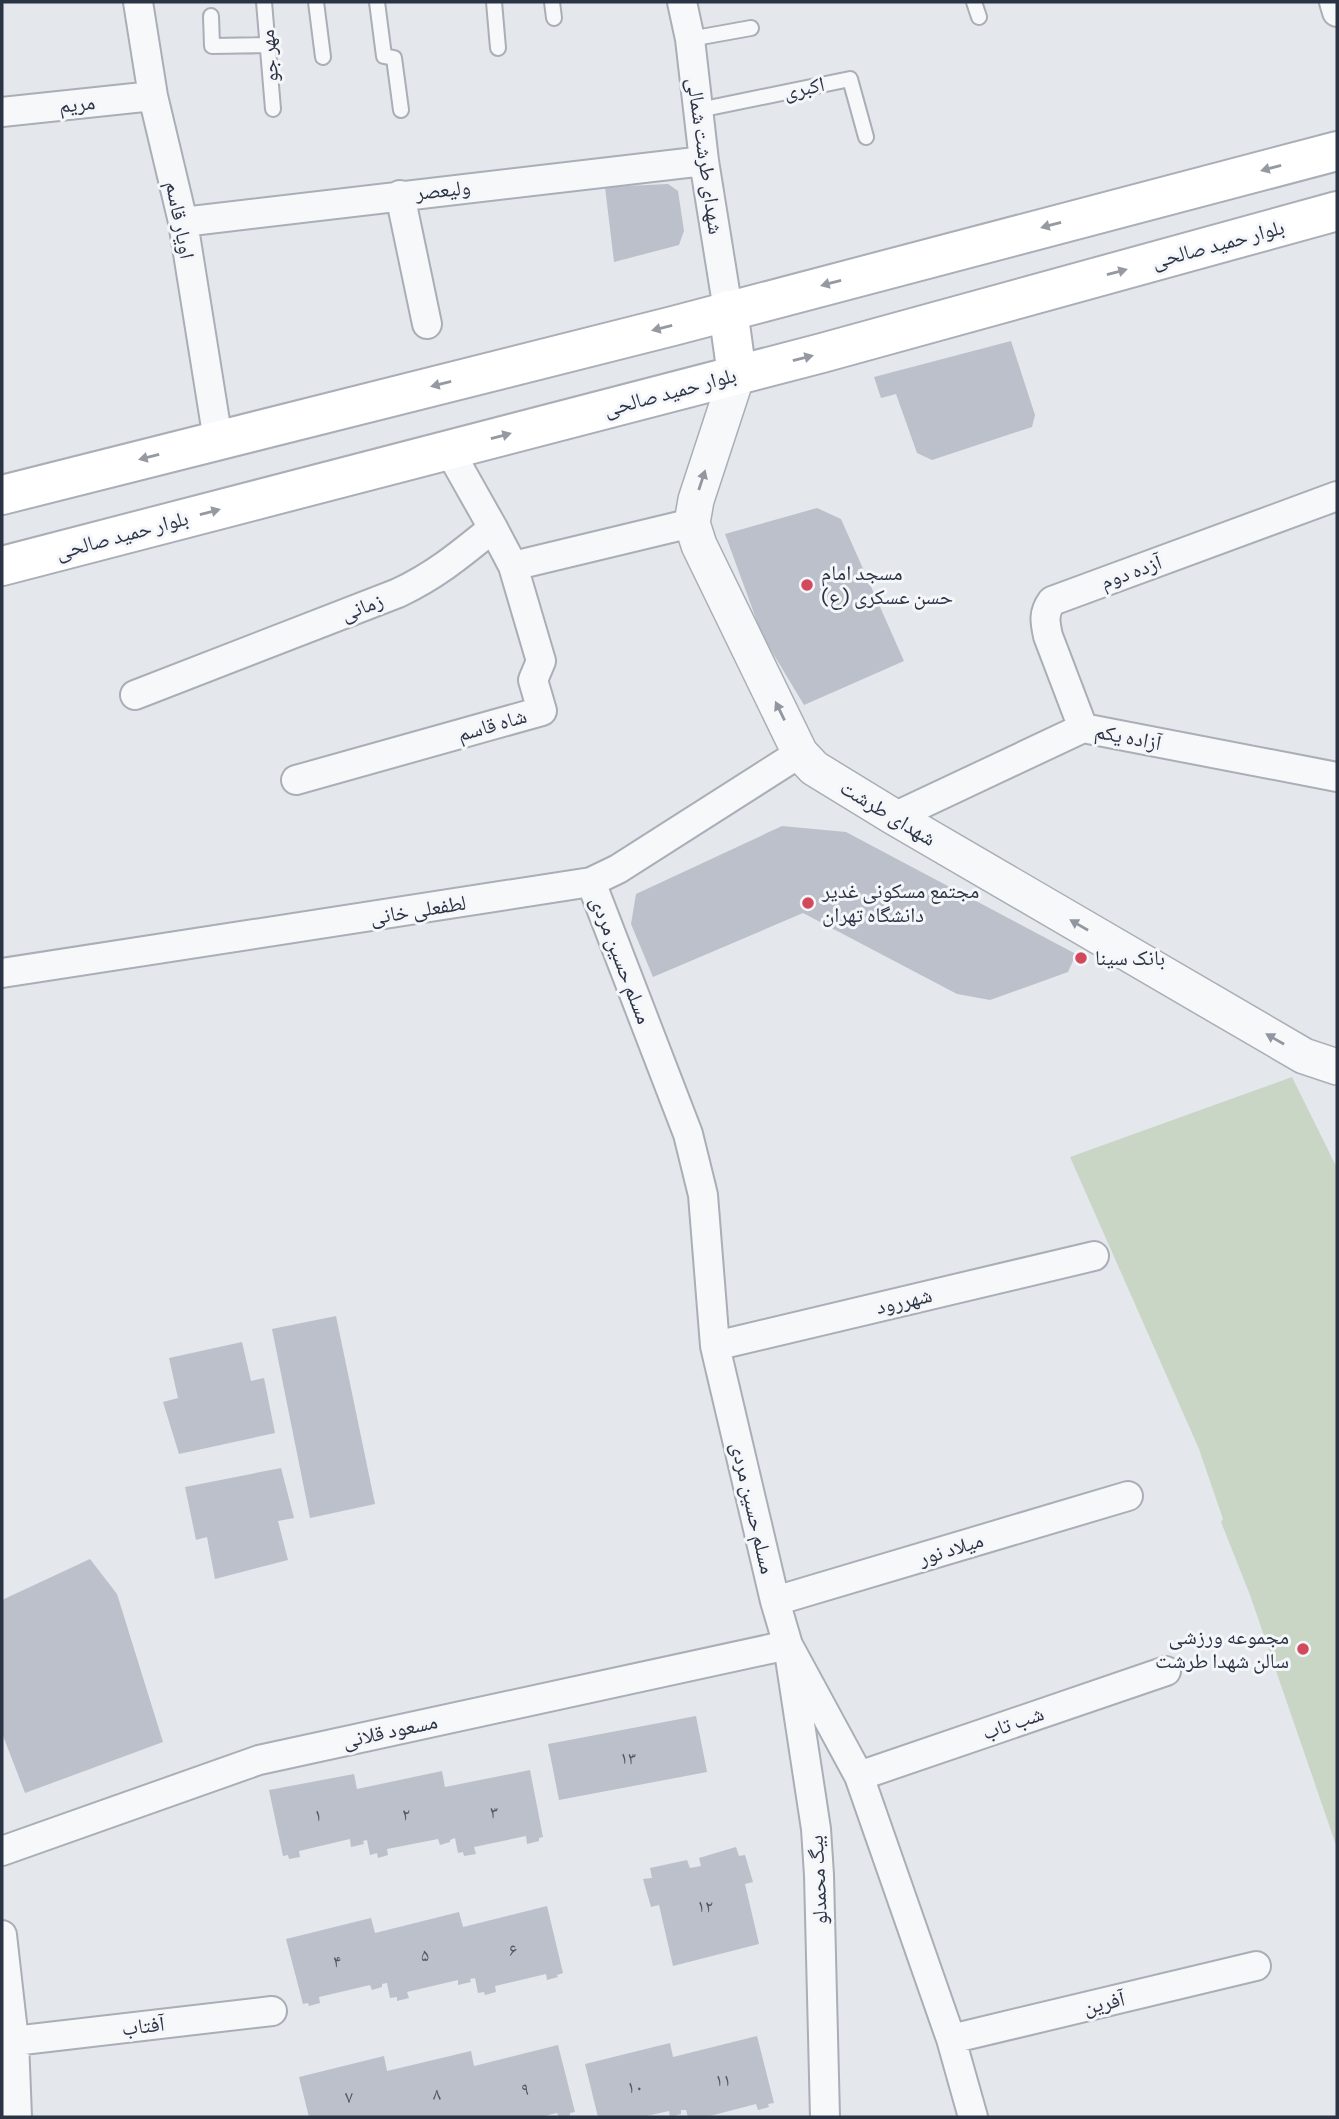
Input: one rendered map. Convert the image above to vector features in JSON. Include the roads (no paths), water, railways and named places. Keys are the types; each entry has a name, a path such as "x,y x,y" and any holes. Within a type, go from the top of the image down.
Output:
{"main road":[{"path":"2,495 673,326 1337,151"},
{"name":"بلوار حمید صالحی","path":"2,566 737,375 1337,211"},
{"path":"727,310 737,375"}],"street":[{"name":"اویار قاسم","path":"138,2 153,96 183,222 218,440"},
{"name":"شهدای طرشت شمالی","path":"682,2 690,39 704,161 727,310"},
{"path":"1334,2 1337,12"},
{"name":"مریم","path":"2,112 153,96"},
{"name":"ولیعصر","path":"183,222 704,161"},
{"path":"400,195 426,324"},
{"path":"513,566 692,523 696,500 737,375"},
{"path":"449,450 493,528"},
{"name":"آزده دوم","path":"1083,728 1048,636 1046,609 1052,600 1337,496"},
{"name":"شهدای طرشت","path":"692,523 699,545 800,753 814,768 1304,1056 1337,1067"},
{"name":"شاه قاسم","path":"296,780 542,711 533,680 541,661 513,566 493,528"},
{"name":"زمانی","path":"135,695 398,593 428,579 493,528"},
{"name":"آزاده یکم","path":"894,817 1083,728 1337,777"},
{"name":"لطفعلی خانی","path":"2,973 591,882 618,869 800,753"},
{"name":"مسلم حسین مردی","path":"591,882 688,1134 697,1168 703,1195 715,1346 788,1646 859,1776 951,2039 973,2117"},
{"name":"شهررود","path":"715,1346 1094,1256"},
{"name":"میلاد نور","path":"775,1601 1128,1496"},
{"name":"مسعود قلانی","path":"2,1851 259,1760 788,1646"},
{"name":"بیگ محمدلو","path":"788,1646 816,1829 825,2117"},
{"name":"شب تاب","path":"859,1776 1166,1671"},
{"path":"2,1935 15,2042 18,2117"},
{"name":"آفرین","path":"951,2039 1256,1966"},
{"name":"آفتاب","path":"15,2042 272,2011"}],"lane":[{"name":"مهر جو","path":"264,2 273,109"},
{"path":"316,2 323,57"},
{"path":"377,2 384,56 394,58 401,110"},
{"path":"494,2 498,48"},
{"path":"552,2 554,18"},
{"path":"974,2 979,17"},
{"path":"211,16 212,46 267,45"},
{"path":"690,39 751,28"},
{"name":"اکبری","path":"699,110 850,79 866,137"}],"place":[{"name":"مسجد امام حسن عسکری (ع)","path":"807,585"},
{"name":"مجتمع مسکونی غدیر دانشگاه تهران","path":"808,903"},
{"name":"بانک سینا","path":"1081,958"},
{"name":"مجموعه ورزشی سالن شهدا طرشت","path":"1303,1649"}]}
